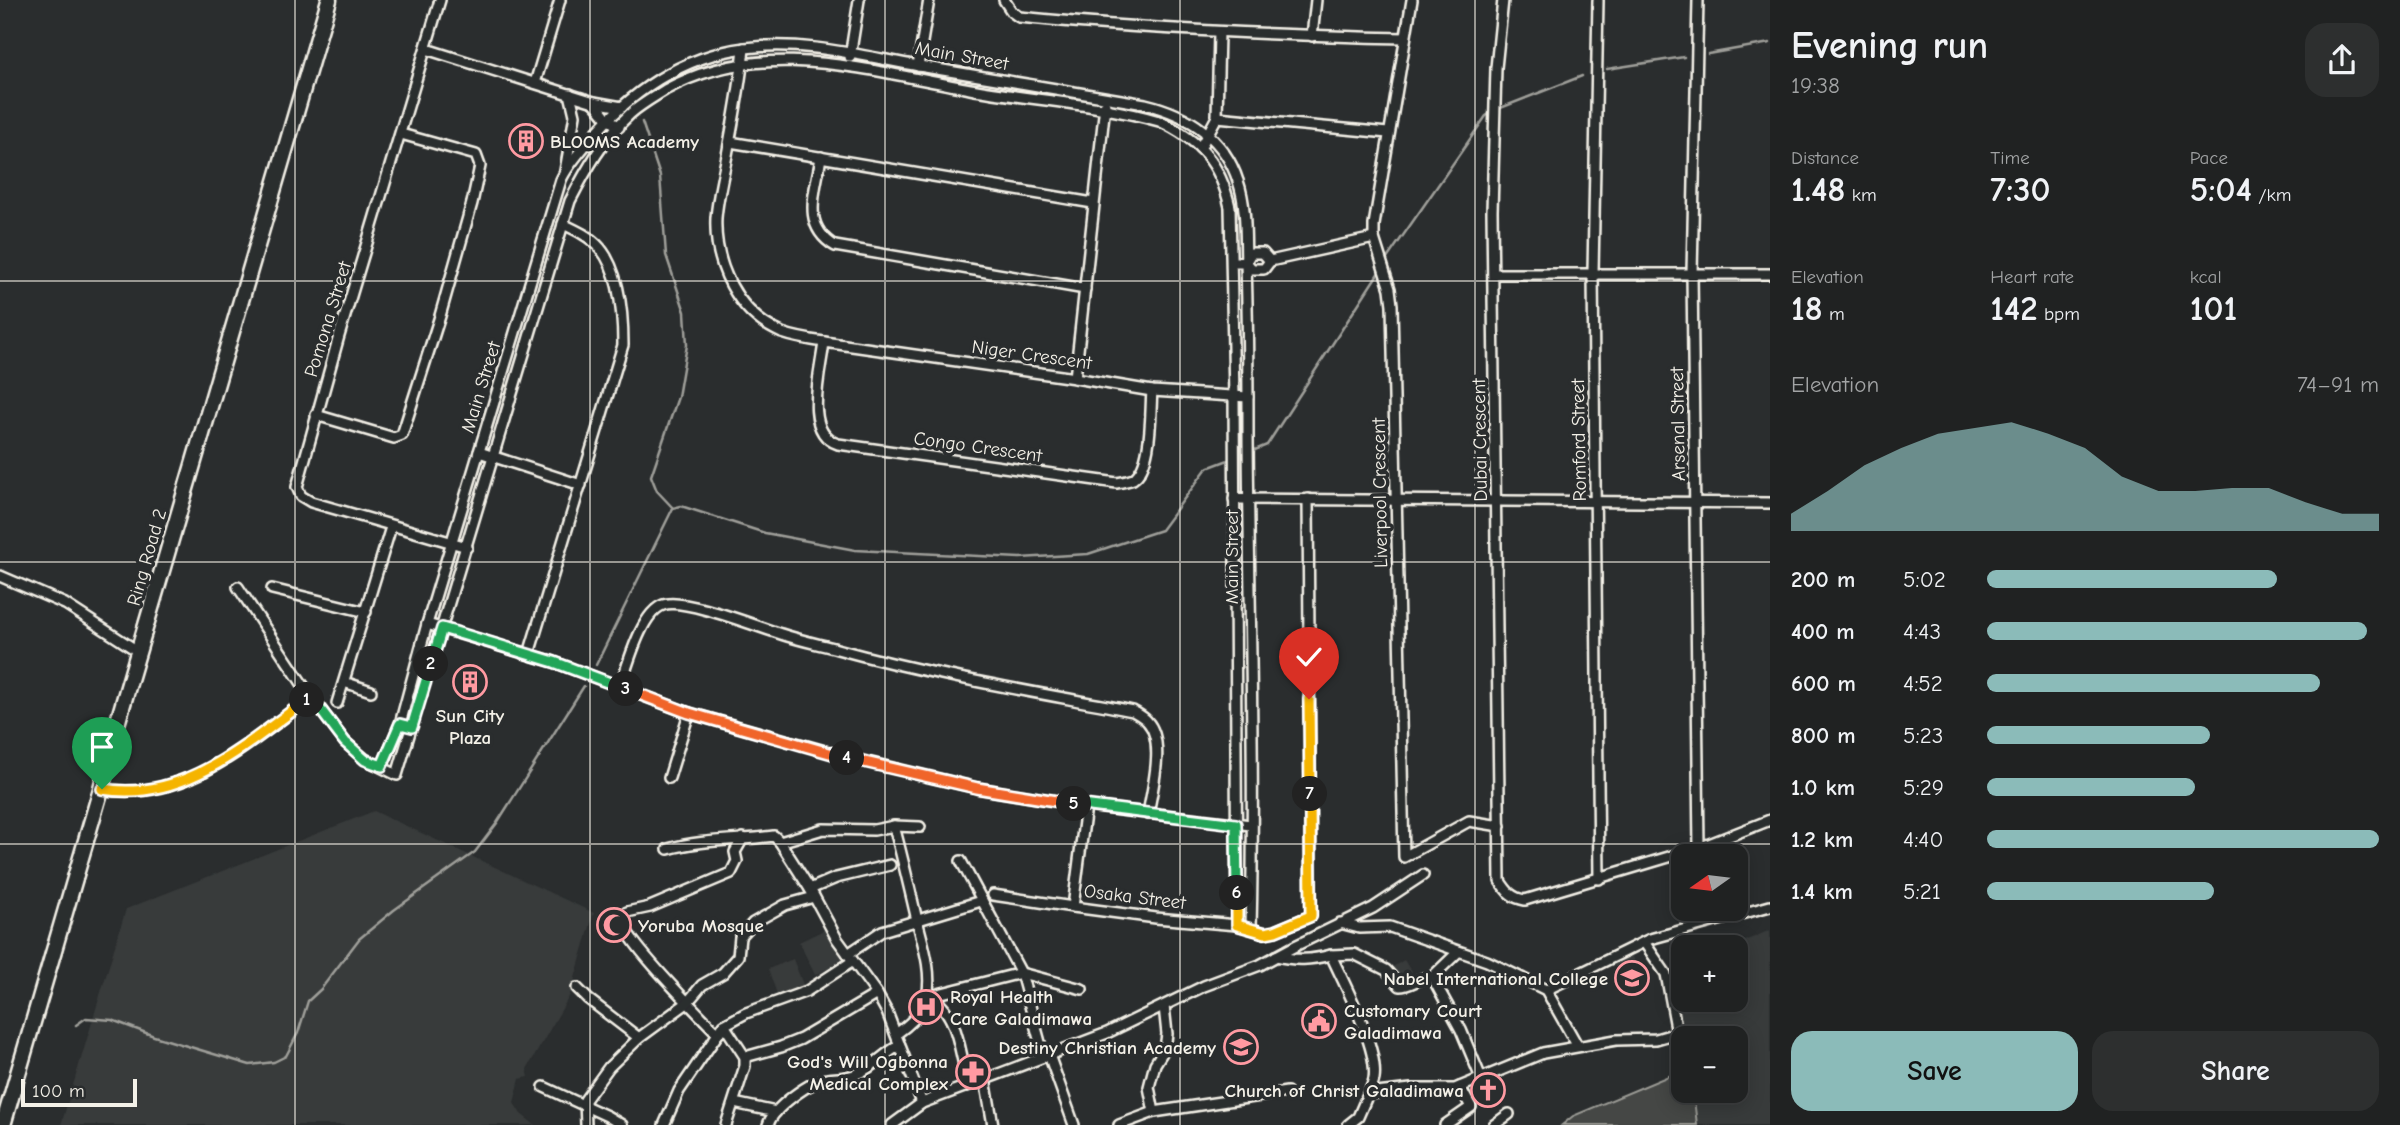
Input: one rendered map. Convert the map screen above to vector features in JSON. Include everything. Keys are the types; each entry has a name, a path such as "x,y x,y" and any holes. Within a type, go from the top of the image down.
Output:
{"main road":[{"name":"Ring Road 2","path":"3,1125 329,0"}],"street":[{"name":"Pomona Street","path":"440,0 316,415 297,488 304,499 311,502 467,547"},
{"path":"535,83 560,0"},
{"path":"848,68 859,0"},
{"path":"918,66 929,0"},
{"path":"1004,0 1019,17 1118,27 1219,33 1405,38"},
{"path":"1312,36 1316,0"},
{"name":"Liverpool Crescent","path":"1412,0 1374,225 1374,238 1391,289 1404,857 1465,822 1500,826"},
{"name":"Dubai Crescent","path":"1503,0 1496,79 1492,211 1500,881 1507,892 1525,900 1599,879"},
{"name":"Romford Street","path":"1598,0 1594,273 1599,879"},
{"name":"Arsenal Street","path":"1698,0 1692,273 1699,844"},
{"path":"1200,148 1217,117 1219,33"},
{"name":"Main Street","path":"1237,925 1233,262 1230,207 1227,192 1214,163 1173,127 1159,121 1104,110 793,60 742,63 720,68 683,81 631,114 603,144 570,201 397,775 382,766 400,724 451,542 565,172 621,106 650,85 702,58 744,48 788,45 851,53 1164,108 1209,133 1227,157 1238,182 1244,213 1248,397 1251,928"},
{"name":"Niger Crescent","path":"744,48 716,225 718,251 727,277 755,316 798,338 1152,391 1248,397"},
{"path":"426,49 594,102 621,106 631,114"},
{"path":"565,172 575,116 570,94"},
{"path":"1075,378 1106,97"},
{"path":"594,102 608,119 619,127"},
{"path":"1217,117 1388,133"},
{"path":"316,415 394,438 402,435 440,316 472,203 480,162 476,155 401,134"},
{"path":"730,142 1093,203"},
{"path":"821,157 812,217 817,231 835,246 1085,289"},
{"path":"528,654 623,345 615,282 607,258 593,242 563,224"},
{"path":"1233,262 1246,262 1252,269 1264,269 1270,261 1374,238"},
{"path":"1494,274 1770,274"},
{"name":"Congo Crescent","path":"824,342 817,421 824,436 838,444 1117,483 1134,478 1143,466 1147,453 1152,391"},
{"path":"479,452 581,485"},
{"path":"1234,499 1770,503"},
{"name":"Osaka Street","path":"1086,806 1073,907 1237,925 1265,933 1311,916 1308,499"},
{"path":"337,703 391,527"},
{"path":"0,576 65,604 139,652"},
{"path":"238,587 311,697 345,742 365,760 382,766"},
{"path":"272,589 366,612"},
{"path":"620,687 650,613 663,605 676,603 786,636 929,673 1133,710 1147,721 1154,732 1158,747 1148,814"},
{"path":"427,624 528,654 689,713 850,758 977,788 1086,806 1251,825"},
{"path":"415,666 429,671"},
{"path":"344,682 371,691"},
{"path":"102,789 119,792 152,790 200,774 227,758 311,697"},
{"path":"670,778 689,713"},
{"path":"400,724 412,727"},
{"path":"1709,844 1770,820"},
{"path":"894,826 897,863 917,919 927,974 934,996 950,1016 954,1026 969,1084"},
{"path":"780,842 822,829 920,827"},
{"path":"668,849 691,842 774,836 812,893 836,939 877,995 896,1034 922,1103"},
{"path":"726,1125 745,1066 745,1057 721,1030 687,1003 625,930 623,916 626,912 650,907 731,873 737,861 735,852 743,838"},
{"path":"1599,879 1671,857"},
{"path":"961,861 1021,973 1047,1056 1074,1125"},
{"path":"586,1125 584,1107 589,1092 598,1079 639,1038 687,1003 702,985 723,973 738,956 740,937 753,923 836,878 897,863"},
{"path":"892,1125 922,1103 1107,1033 1204,986 1260,965 1373,908 1423,875"},
{"path":"993,895 1073,907"},
{"path":"664,1125 679,1091 721,1030 746,1013 807,990 882,931 981,901"},
{"path":"1546,990 1644,942 1699,924 1770,906"},
{"path":"1340,923 1359,928 1390,927 1487,961 1546,990 1577,1045"},
{"path":"1368,1094 1411,1089 1455,1089 1543,1053 1577,1045 1656,1039 1678,1033 1666,974 1644,942"},
{"path":"1432,977 1458,952"},
{"path":"1276,956 1311,960 1331,955 1354,954 1386,971 1400,986 1409,986 1425,976 1432,977"},
{"path":"1331,955 1373,1055 1374,1079 1358,1117 1348,1125"},
{"path":"896,1034 908,1026 934,996 1021,973 1082,989"},
{"path":"1432,977 1461,1030 1481,1078"},
{"path":"578,988 587,999 639,1038"},
{"path":"745,1057 801,1039 877,995"},
{"path":"1154,1112 1149,1087 1155,1064 1166,1048 1164,1006"},
{"path":"768,1125 788,1100 827,1079 852,1077 868,1069 884,1054 900,1045"},
{"path":"985,1079 993,1125"},
{"path":"544,1087 622,1125"},
{"path":"1446,1125 1471,1107 1460,1087"},
{"path":"1119,1125 1154,1112 1287,1092"},
{"path":"734,1103 776,1112"},
{"path":"1494,1125 1509,1114"}],"shaded area":[{"path":"374,811 594,913 570,995 527,1069 529,1077 520,1079 514,1103 521,1114 535,1125 61,1125 126,909"},
{"path":"828,928 844,961 815,975 799,942"},
{"path":"1770,930 1770,1125 1697,1125 1694,1103 1748,1103 1748,1026 1682,1026 1679,1012 1748,1012 1748,940"},
{"name":"Nabel International College","path":"1631,955 1648,987 1631,996 1614,965"},
{"path":"793,959 804,987 778,997 768,969"},
{"path":"1404,960 1415,977 1402,985 1391,968"},
{"path":"1671,1075 1671,1103 1694,1103 1697,1125 1562,1125 1573,1116"}],"waterway":[{"path":"1708,54 1770,43"},
{"path":"1607,69 1684,57"},
{"path":"1498,109 1582,76"},
{"path":"1384,263 1486,116 1492,112"},
{"path":"642,122 660,176 666,255 685,312 687,345 678,397 651,476 657,491 673,508"},
{"path":"1250,452 1267,445 1381,269"},
{"path":"673,508 681,506 765,533 855,550 1020,558 1088,554 1161,530 1207,468 1231,459"},
{"path":"596,665 673,508"},
{"path":"76,1025 86,1018 112,1020 154,1036 250,1065 274,1062 286,1056 298,1033 308,1001 321,989 359,939 394,910 475,852 497,823 584,686"}],"place":[{"name":"BLOOMS Academy","path":"526,141"},
{"name":"Sun City Plaza","path":"470,682"},
{"name":"Yoruba Mosque","path":"614,925"},
{"name":"Nabel International College","path":"1632,978"},
{"name":"Royal Health Care Galadimawa","path":"926,1007"},
{"name":"Customary Court Galadimawa","path":"1319,1021"},
{"name":"Destiny Christian Academy","path":"1241,1047"},
{"name":"God's Will Ogbonna Medical Complex","path":"973,1072"},
{"name":"Church of Christ Galadimawa","path":"1488,1090"}],"route":[{"path":"102,789 119,792 152,790 200,774 227,758 311,697 345,742 365,760 382,766 400,724 412,727 442,628 554,662 689,713 850,758 977,788 1086,806 1236,824 1237,925 1265,933 1311,916 1309,699"}]}
